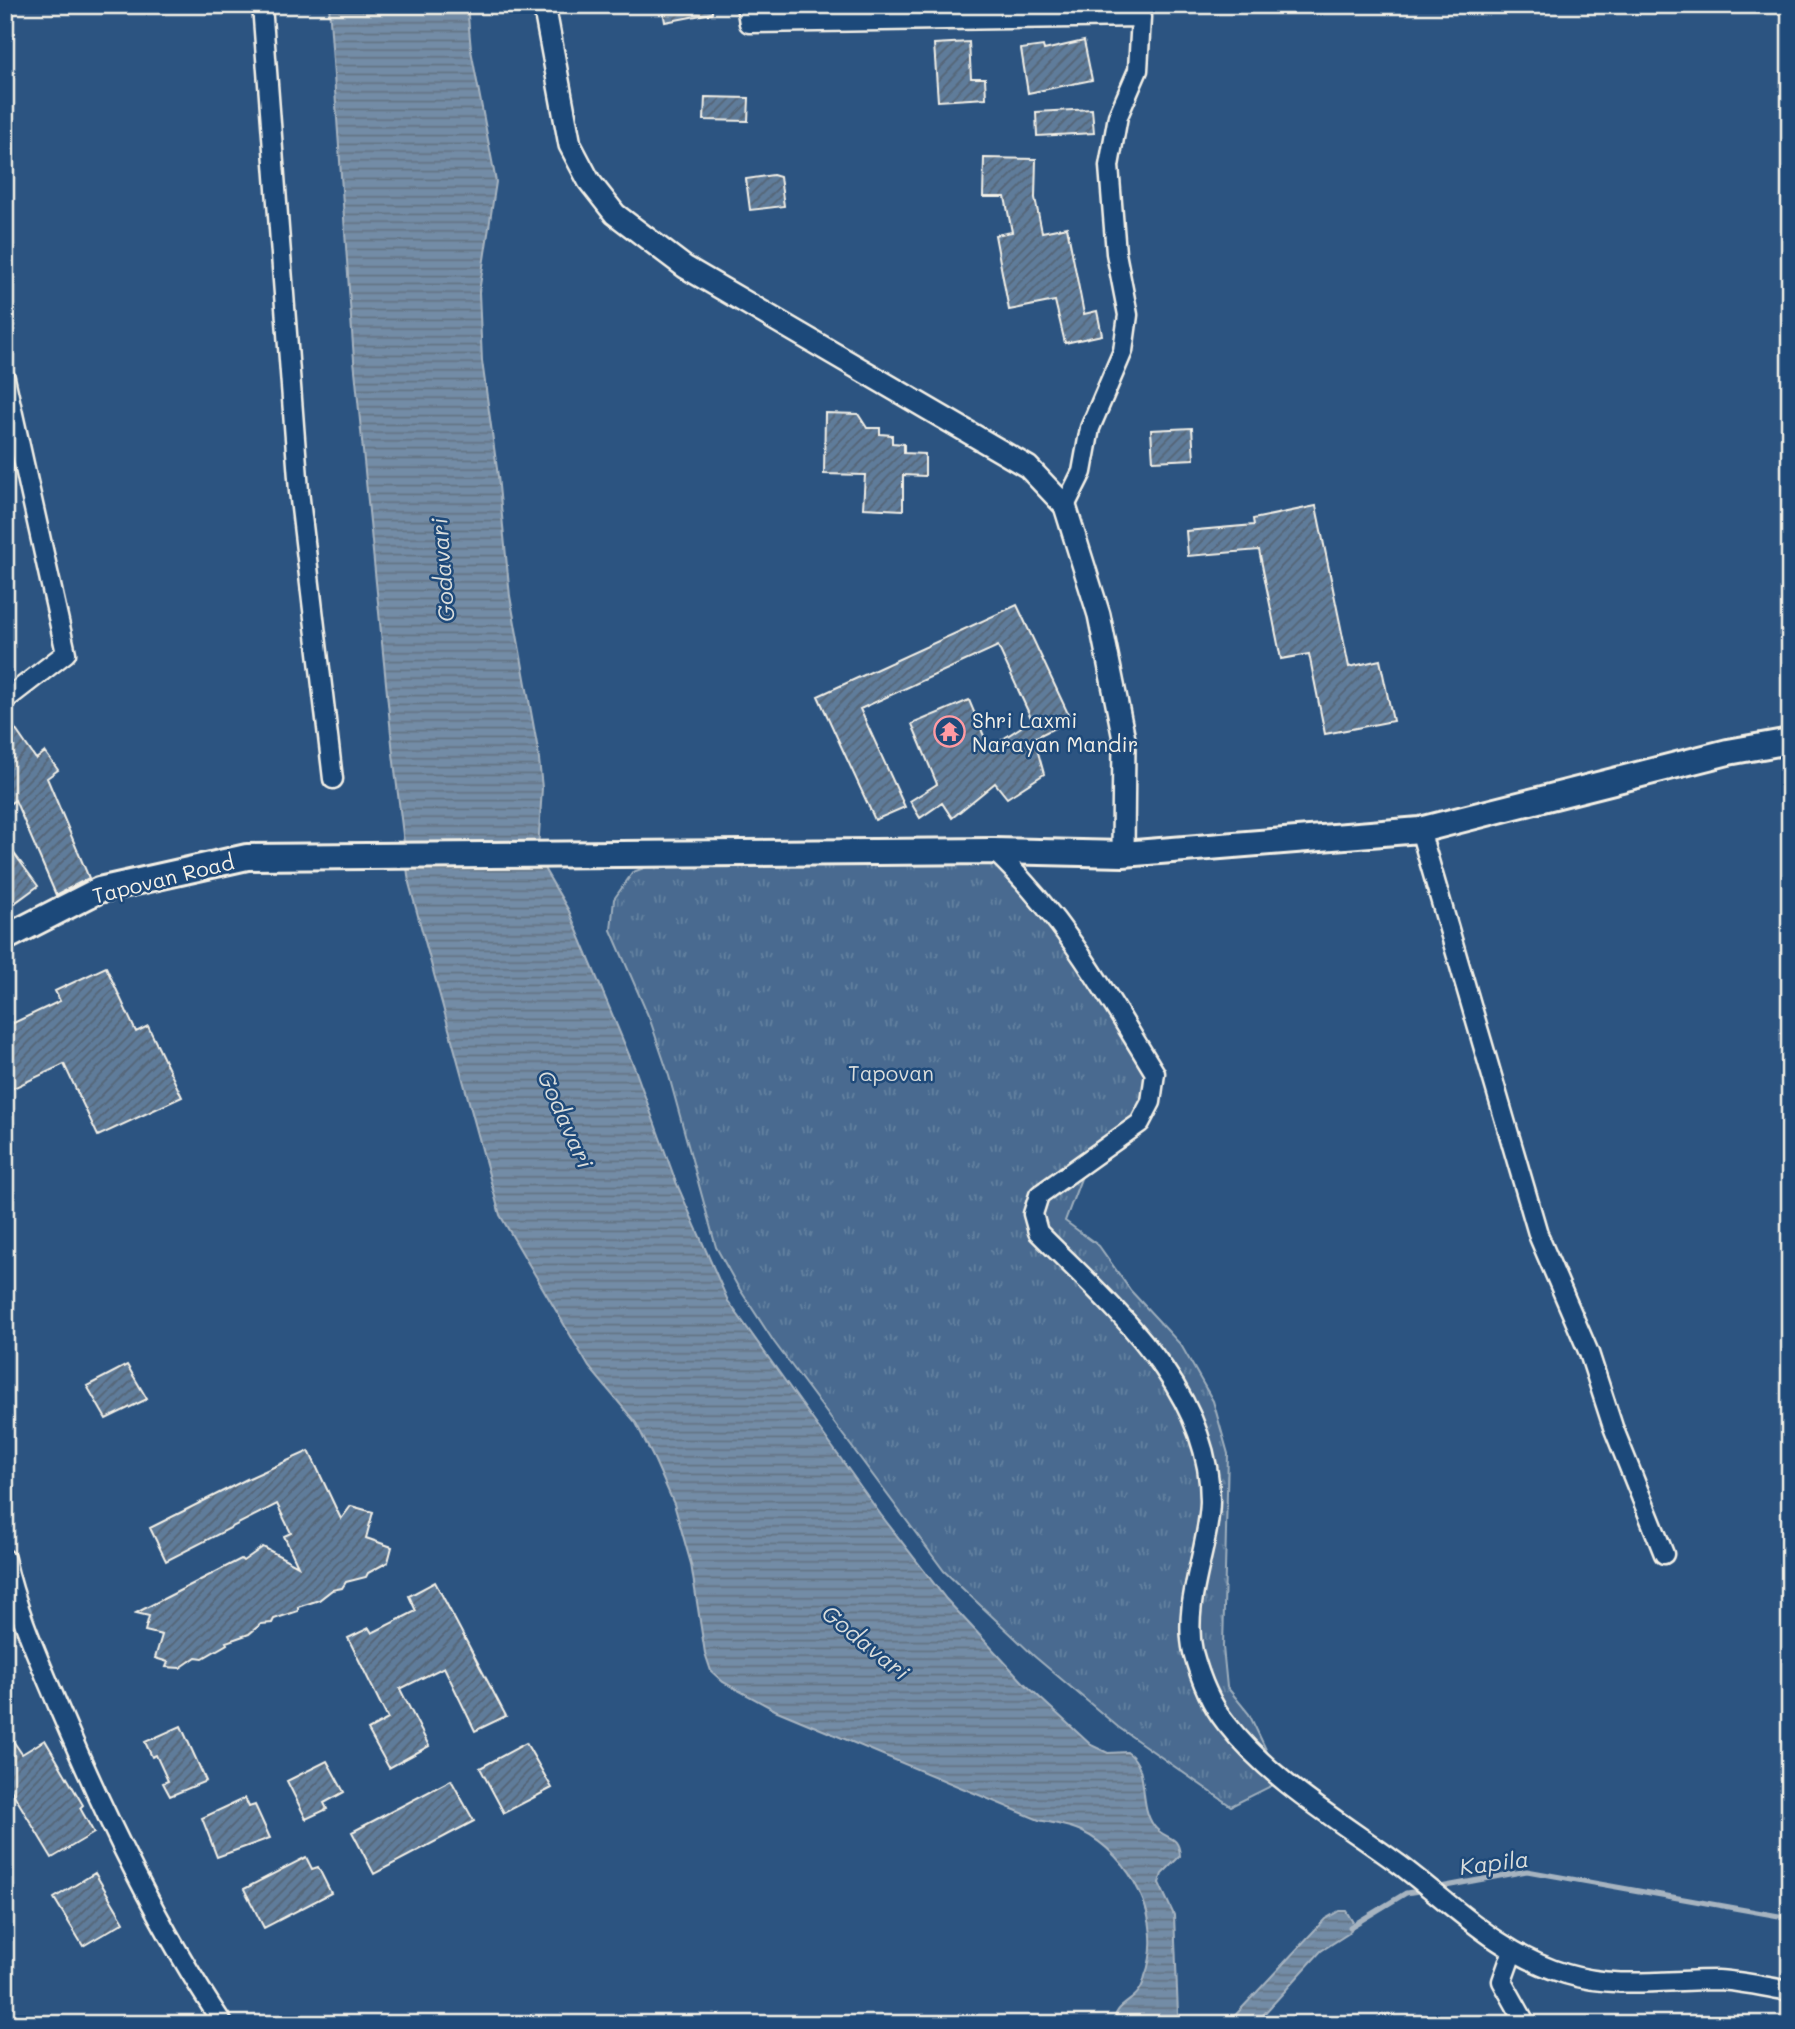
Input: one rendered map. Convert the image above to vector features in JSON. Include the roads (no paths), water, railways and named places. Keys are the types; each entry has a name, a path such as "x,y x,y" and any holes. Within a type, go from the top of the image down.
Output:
{"main road":[{"name":"Tapovan Road","path":"5,937 99,890 247,857 994,851 1123,854 1420,830 1728,752 1790,741"}],"street":[{"path":"262,5 299,491 333,779"},
{"path":"544,5 570,145 589,181 615,214 685,267 1028,467 1065,506 1099,615 1124,739 1123,854"},
{"path":"746,5 749,23 849,13 1142,11 1138,70 1118,116 1109,166 1116,254 1128,315 1123,351 1090,428 1082,472 1065,506"},
{"path":"5,378 66,653 5,699"},
{"path":"1420,830 1539,1237 1589,1353 1613,1427 1664,1554"},
{"path":"994,851 1027,881 1057,918 1154,1073 1151,1102 1140,1123 1039,1195 1033,1214 1038,1232 1148,1347 1191,1410 1203,1445 1210,1502 1193,1607 1192,1647 1203,1686 1225,1722 1270,1770 1513,1953 1563,1974 1603,1984 1721,1980 1790,1991"},
{"path":"5,1559 14,1600 97,1797 190,1975 223,2024"},
{"path":"1513,1953 1502,1981 1526,2024"}],"water":[{"name":"Godavari","path":"329,5 467,5 471,50 496,182 479,292 482,361 498,476 510,596 538,750 542,788 538,850 545,870 569,911 635,1069 676,1182 728,1301 881,1515 946,1599 1024,1683 1091,1745 1108,1753 1127,1752 1139,1767 1149,1817 1158,1831 1174,1840 1179,1849 1180,1856 1162,1874 1159,1883 1174,1915 1178,2014 1184,2024 1114,2024 1117,2013 1143,1984 1150,1955 1151,1934 1140,1892 1129,1873 1099,1842 1081,1831 1039,1820 775,1710 723,1682 711,1671 705,1653 691,1564 674,1504 655,1461 636,1423 589,1367 500,1215 409,883 393,754 354,360"},
{"path":"1339,1911 1346,1911 1354,1924 1349,1933 1321,1951 1255,2024 1227,2024 1325,1919"}],"waterway":[{"name":"Kapila","path":"1435,1888 1527,1871 1790,1918"},
{"name":"Kapila","path":"1350,1927 1406,1893 1425,1890"}],"place":[{"name":"Shri Laxmi Narayan Mandir","path":"949,731"}],"park label":[{"name":"Tapovan","path":"891,1072"}]}
